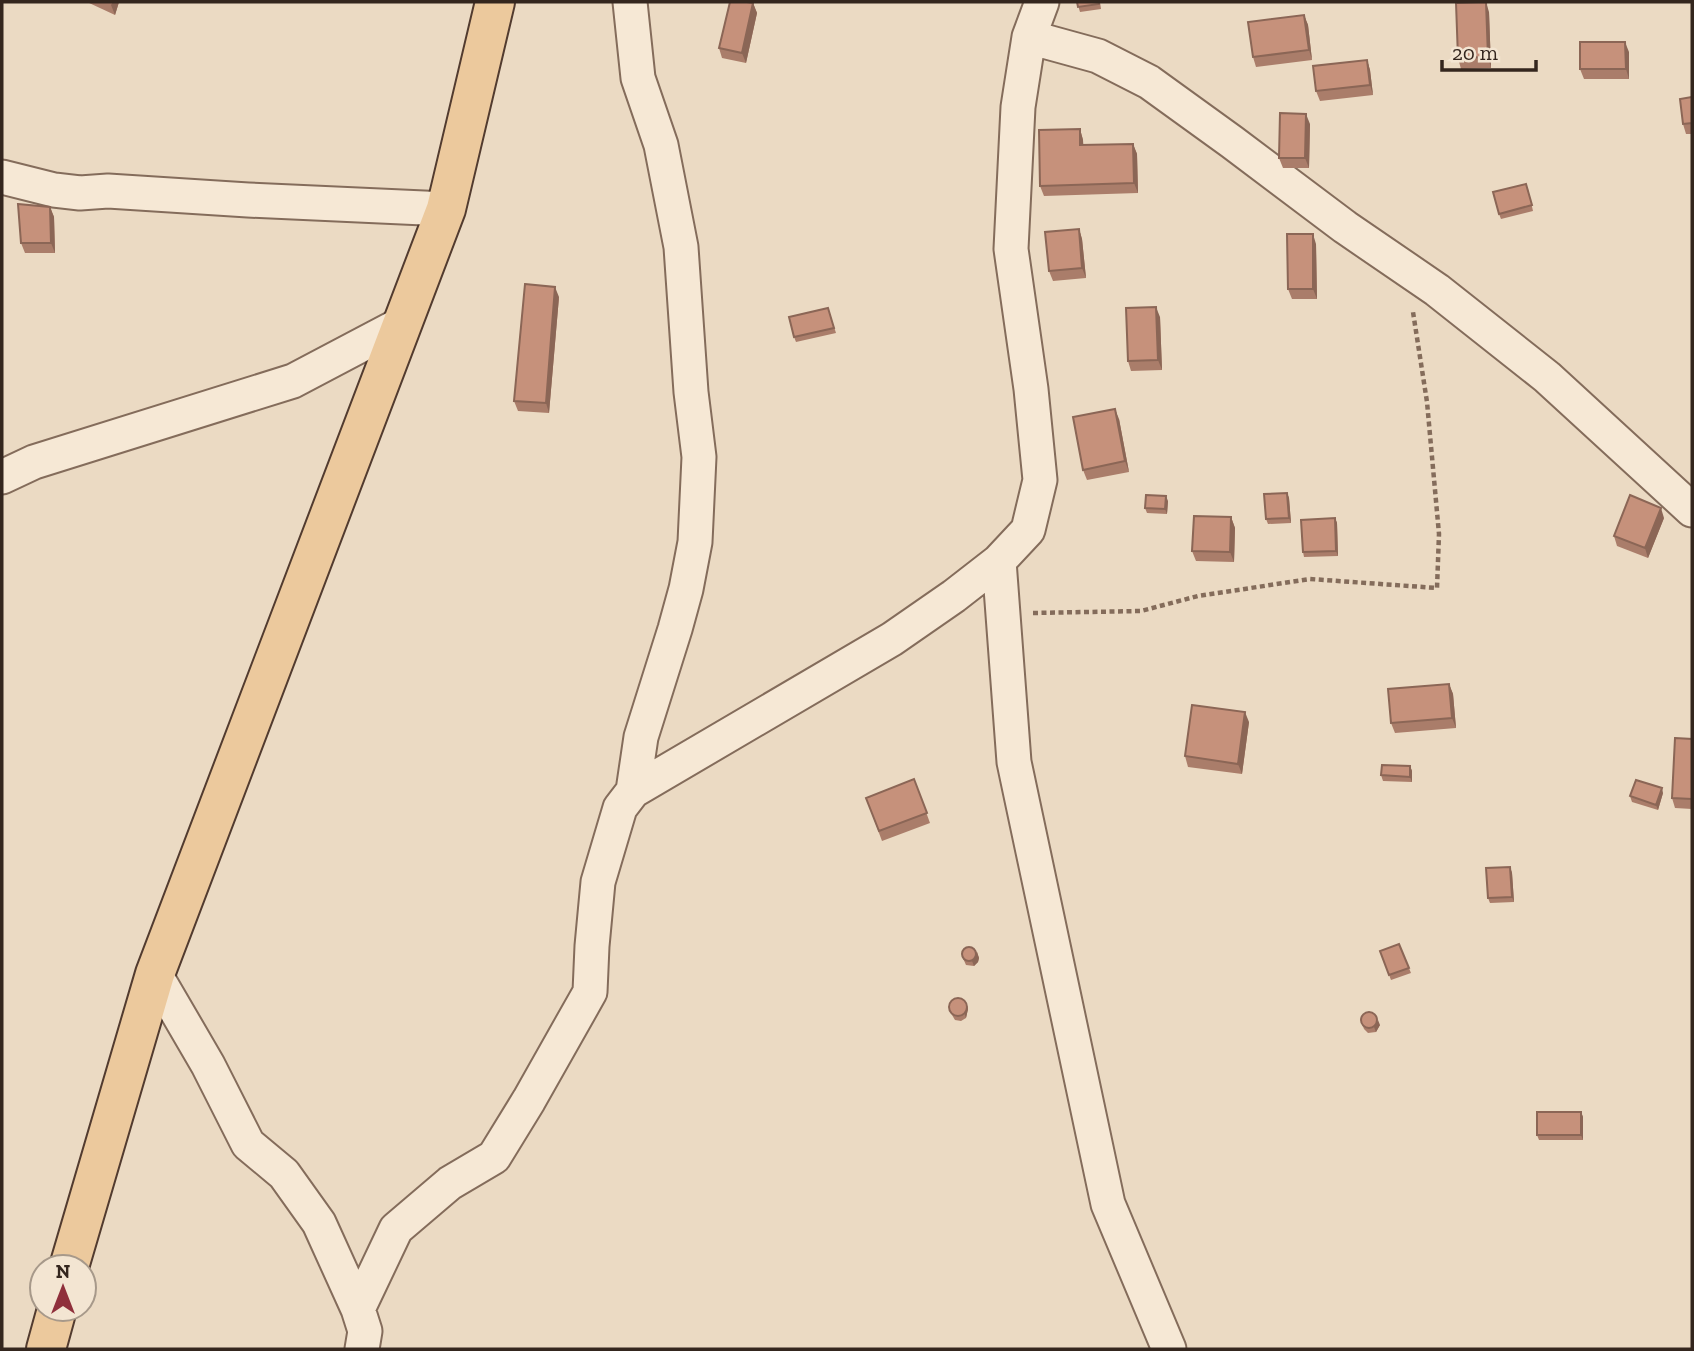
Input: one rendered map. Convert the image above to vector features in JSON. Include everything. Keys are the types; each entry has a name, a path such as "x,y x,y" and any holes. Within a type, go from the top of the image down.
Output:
{"main road":[{"path":"73,1253 155,974 446,209 495,2"},
{"path":"46,1349 53,1323"}],"street":[{"path":"630,2 638,78 661,145 681,247 691,392 699,457 695,542 691,565 675,629 641,737 633,791"},
{"path":"358,1309 396,1229 450,1183 494,1157 590,992 598,883 620,808 633,791 892,639 999,561 1028,530 1040,480 1031,389 1011,249 1018,107 1029,37 1042,2"},
{"path":"1029,37 1098,56 1149,82 1345,227 1437,290 1547,377 1692,510"},
{"path":"2,177 54,190 80,193 108,191 446,209"},
{"path":"2,477 34,462 293,381 403,323"},
{"path":"999,561 1014,762 1108,1204 1169,1349"},
{"path":"155,974 208,1065 248,1144 284,1174 319,1223 358,1309 365,1331 362,1349"}],"path":[{"path":"1003,614 1141,611 1198,596 1310,579 1437,587 1439,534 1427,402 1407,270"}],"building":[{"path":"730,2 753,3 742,53 719,48"},
{"path":"1077,2 1099,2 1099,4 1078,7"},
{"path":"1486,2 1488,57 1458,58 1456,3"},
{"path":"1304,15 1309,50 1253,57 1248,22"},
{"path":"1580,42 1625,42 1626,69 1580,69"},
{"path":"1367,60 1370,85 1316,91 1313,66"},
{"path":"1692,97 1692,123 1683,124 1680,99"},
{"path":"1280,113 1306,114 1305,158 1279,158"},
{"path":"1080,129 1080,145 1133,144 1134,183 1040,186 1039,130"},
{"path":"1526,184 1532,205 1499,214 1493,192"},
{"path":"18,204 50,207 51,243 21,243"},
{"path":"1079,229 1082,268 1049,271 1045,232"},
{"path":"1287,234 1313,234 1313,289 1288,289"},
{"path":"525,284 555,287 546,403 514,401"},
{"path":"1156,307 1158,360 1128,361 1126,308"},
{"path":"828,308 834,328 794,337 789,317"},
{"path":"1115,409 1125,461 1083,470 1073,417"},
{"path":"1287,493 1289,518 1266,519 1264,494"},
{"path":"1146,495 1166,496 1165,509 1145,508"},
{"path":"1630,495 1661,508 1645,548 1614,536"},
{"path":"1194,516 1231,517 1230,552 1192,551"},
{"path":"1335,518 1336,551 1303,552 1301,520"},
{"path":"1449,684 1452,718 1391,723 1388,689"},
{"path":"1192,705 1245,712 1238,764 1185,756"},
{"path":"1675,738 1692,739 1692,799 1672,798"},
{"path":"1382,765 1410,766 1410,777 1381,775"},
{"path":"914,779 927,813 879,831 866,798"},
{"path":"1636,780 1662,788 1656,805 1630,796"},
{"path":"1510,867 1512,897 1488,898 1486,868"},
{"path":"1399,944 1409,968 1389,975 1380,951"},
{"path":"966,947 972,947 976,954 972,961 966,961 962,957 962,951"},
{"path":"958,998 964,1001 967,1007 964,1013 958,1016 952,1013 949,1007 952,1001"},
{"path":"1369,1012 1375,1014 1375,1026 1369,1028 1363,1026 1361,1020 1363,1014"},
{"path":"1537,1112 1581,1112 1581,1135 1537,1135"}]}
